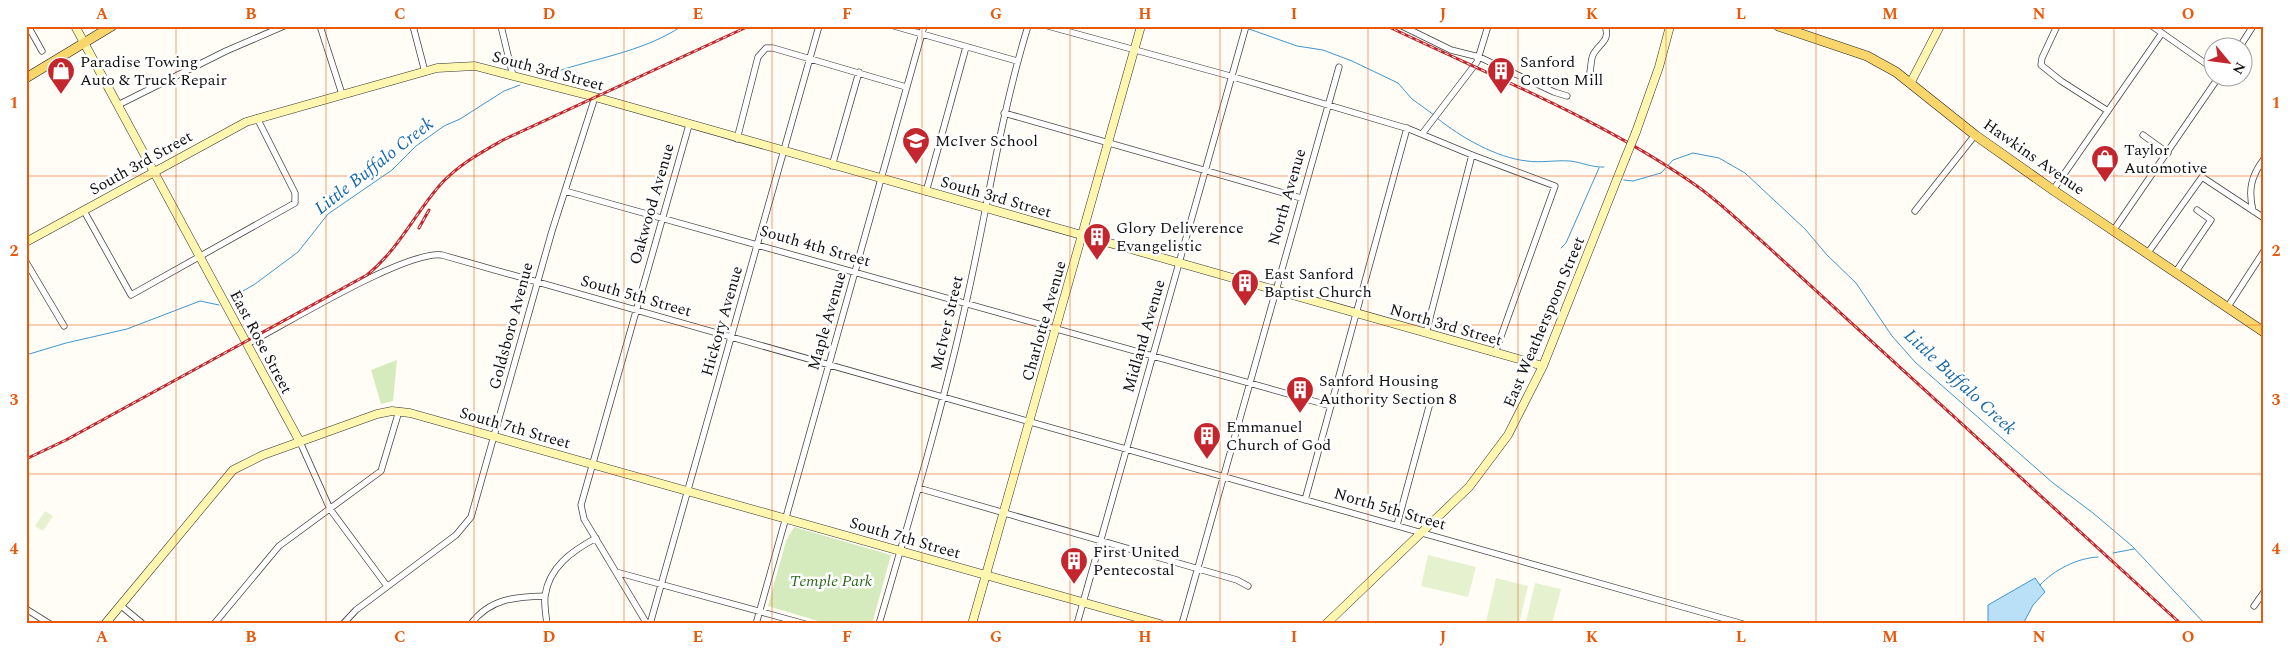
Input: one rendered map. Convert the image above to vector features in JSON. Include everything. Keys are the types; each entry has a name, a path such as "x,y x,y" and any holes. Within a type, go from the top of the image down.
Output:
{"main road":[{"path":"26,78 112,26"},
{"name":"Hawkins Avenue","path":"1784,27 1867,56 1911,82 1975,134 2054,190 2264,332"}],"street":[{"path":"28,26 42,51"},
{"name":"East Rose Street","path":"75,26 300,442 330,509 387,586"},
{"path":"118,105 226,51 284,26"},
{"path":"320,26 342,94"},
{"path":"413,26 425,72"},
{"path":"501,26 513,76"},
{"name":"Hickory Avenue","path":"648,624 662,585 820,26"},
{"path":"894,26 1017,61"},
{"name":"Maple Avenue","path":"756,624 924,26"},
{"name":"McIver Street","path":"879,624 944,396 966,303 1004,113 1028,26"},
{"path":"1048,26 1230,76 1408,128 1472,155 1555,186 1495,353"},
{"name":"Charlotte Avenue","path":"972,624 1141,26"},
{"name":"Midland Avenue","path":"1077,624 1230,76 1246,26"},
{"path":"1402,26 1451,50 1479,57 1554,92 1567,96"},
{"path":"1422,134 1479,57 1488,26"},
{"path":"1590,72 1593,55 1605,40 1605,26"},
{"name":"East Weatherspoon Street","path":"1326,624 1469,487 1495,454 1519,417 1543,366 1636,132 1670,26"},
{"path":"1911,82 1940,26"},
{"path":"2057,26 2041,63 2061,81 2108,111"},
{"path":"2152,26 2202,61"},
{"path":"2245,38 2253,26"},
{"path":"2054,190 2162,33"},
{"path":"926,192 966,47"},
{"path":"736,138 758,57 763,50 773,48 906,87"},
{"name":"South 3rd Street","path":"26,242 257,118 425,72 445,67 466,65 595,97 1082,236"},
{"name":"North Avenue","path":"1182,624 1199,570 1249,382 1339,67"},
{"path":"832,166 859,72"},
{"path":"2113,231 2211,88"},
{"name":"Goldsboro Avenue","path":"343,624 356,610 444,544 467,524 476,506 537,282 595,97"},
{"path":"1004,113 1301,198"},
{"path":"84,211 131,294 292,206 296,202 295,193 257,118"},
{"name":"Oakwood Avenue","path":"648,624 584,519 581,505 591,464 689,125"},
{"path":"1305,500 1408,128"},
{"path":"1915,211 1975,134"},
{"path":"2143,135 2168,152"},
{"path":"1426,333 1472,155"},
{"path":"2254,211 2250,196 2251,179 2264,159"},
{"path":"2148,254 2202,177 2264,218"},
{"name":"South 4th Street","path":"566,191 1331,406"},
{"path":"2176,273 2211,220 2197,210"},
{"name":"North 3rd Street","path":"1082,236 1543,366"},
{"path":"2227,308 2264,251"},
{"name":"South 5th Street","path":"247,344 336,296 413,259 434,254 944,396 1029,422"},
{"path":"26,262 64,326"},
{"path":"1397,525 1430,403"},
{"path":"214,624 279,546 381,471 399,412"},
{"name":"South 7th Street","path":"105,624 233,470 248,460 377,414 399,412 495,437 1160,624"},
{"name":"North 5th Street","path":"1029,422 1127,448 1743,624"},
{"path":"918,488 1237,580 1248,586"},
{"path":"547,624 545,596 553,573 559,564 579,547 596,538"},
{"path":"616,572 805,624"},
{"path":"2254,606 2264,592"},
{"path":"471,624 484,610 494,604 518,597 545,596"},
{"path":"120,605 143,624"},
{"path":"26,609 50,624"}],"green space":[{"path":"397,360 393,401 381,404 371,370"},
{"path":"45,511 53,516 43,531 35,526"},
{"name":"Temple Park","path":"794,527 891,555 872,624 828,624 768,606 786,541"},
{"path":"1428,555 1476,567 1468,597 1421,586"},
{"path":"1496,578 1528,586 1519,624 1486,622"},
{"path":"1535,583 1561,589 1552,624 1526,621"}],"water":[{"path":"2035,578 2045,592 2033,605 2023,624 1988,624 1988,605"}],"waterway":[{"name":"Little Buffalo Creek","path":"544,76 649,43 682,26"},
{"name":"Little Buffalo Creek","path":"1249,29 1297,46 1323,50 1352,61 1398,83 1412,99 1434,115"},
{"name":"Little Buffalo Creek","path":"231,298 255,284 298,252 328,214 392,170 416,146 444,126 460,119 504,91 520,85"},
{"name":"Little Buffalo Creek","path":"1437,118 1479,146 1504,156 1527,161 1570,161 1604,167"},
{"name":"Little Buffalo Creek","path":"1624,180 1633,181 1661,173 1673,160 1693,153 1719,158 1745,173 1805,229 1827,255 1856,283 1892,336 1915,362 2053,483 2132,546 2205,624"},
{"path":"1561,248 1566,243 1599,168"},
{"name":"Little Buffalo Creek","path":"26,355 66,343 127,329 200,301 219,305"},
{"path":"2113,553 2134,549"},
{"path":"2040,585 2052,574 2074,562 2098,557"}],"railway":[{"path":"26,459 66,440 367,275 388,255 440,185 462,165 486,150 503,140 749,26"},
{"path":"1387,26 1583,118 1658,161 1704,191 1766,245 2181,624"},
{"path":"419,228 429,210"}],"place":[{"name":"Paradise Towing Auto & Truck Repair","path":"61,95"},
{"name":"Sanford Cotton Mill","path":"1501,95"},
{"name":"McIver School","path":"916,165"},
{"name":"Taylor Automotive","path":"2105,183"},
{"name":"Glory Deliverence Evangelistic","path":"1097,261"},
{"name":"East Sanford Baptist Church","path":"1245,307"},
{"name":"Sanford Housing Authority Section 8","path":"1300,414"},
{"name":"Emmanuel Church of God","path":"1207,460"},
{"name":"First United Pentecostal","path":"1074,585"}]}
